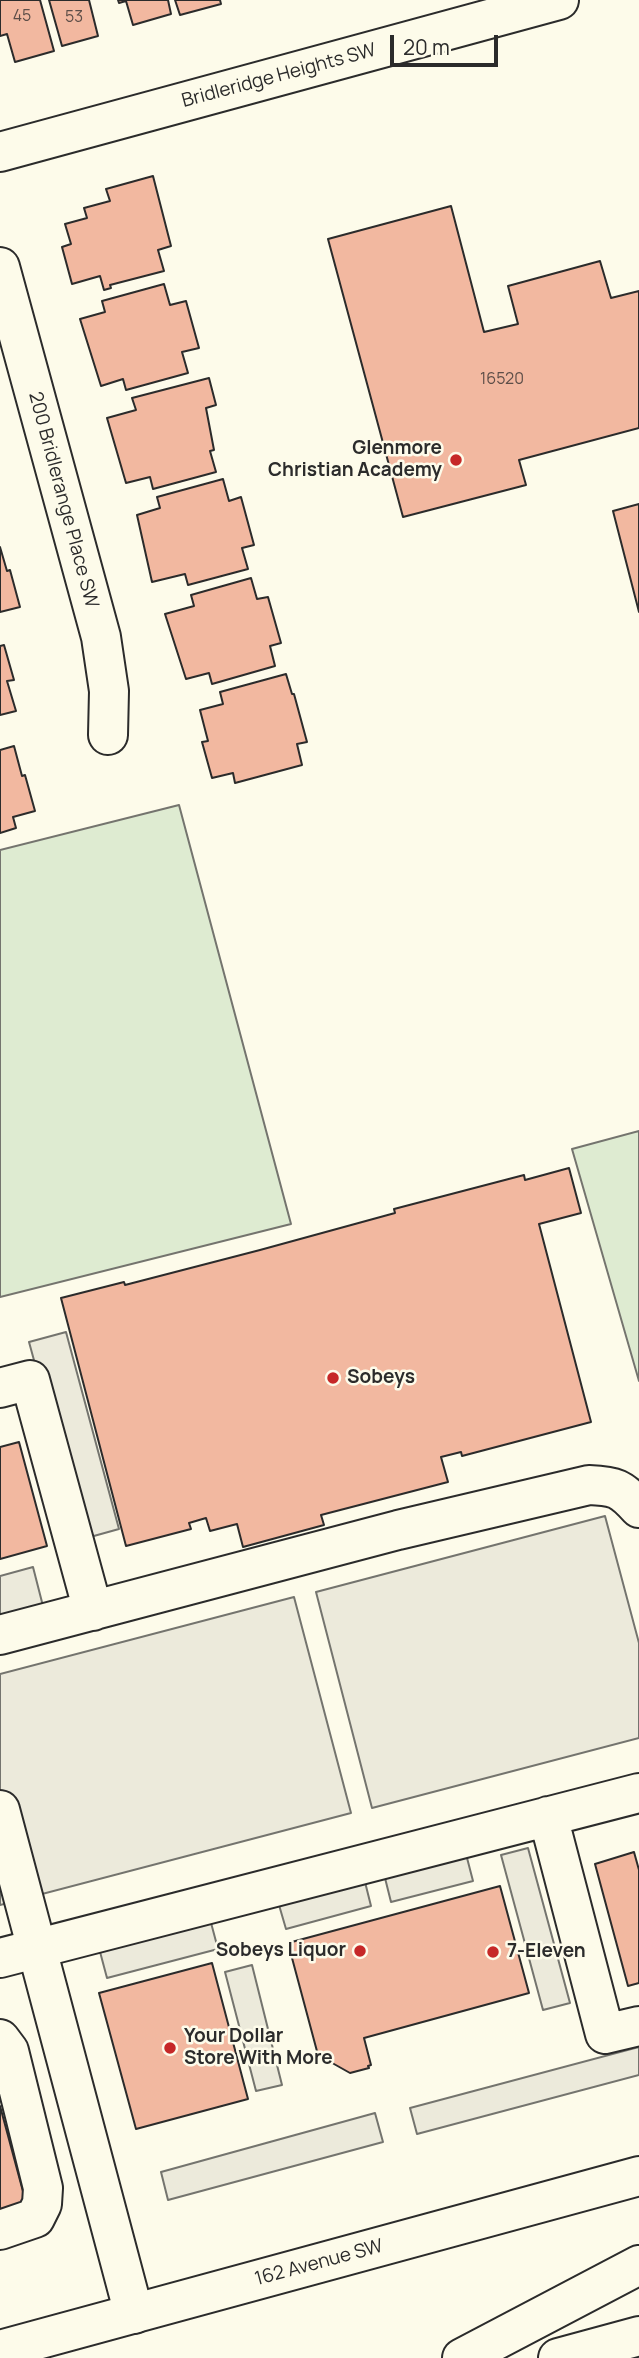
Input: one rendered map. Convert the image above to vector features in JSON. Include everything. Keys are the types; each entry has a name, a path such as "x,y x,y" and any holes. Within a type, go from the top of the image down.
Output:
{"street":[{"name":"Bridleridge Heights SW","path":"0,152 559,0"},
{"name":"200 Bridlerange Place SW","path":"0,267 101,637 109,691 108,735"},
{"path":"0,1388 30,1380 93,1611"},
{"path":"0,1635 398,1530 589,1485 611,1486 624,1492 639,1508"},
{"path":"0,1958 639,1793"},
{"path":"0,1810 134,2314"},
{"path":"548,1816 605,2035 639,2026"},
{"path":"0,2039 9,2051 43,2188 42,2204 35,2218 0,2230"},
{"name":"162 Avenue SW","path":"0,2350 639,2176"},
{"path":"462,2358 639,2265"},
{"path":"558,2358 639,2336"}],"green space":[{"path":"179,805 291,1224 0,1297 0,850"},
{"path":"639,1131 639,1381 572,1149"}],"shaded area":[{"path":"66,1332 119,1529 83,1539 29,1342"},
{"path":"605,1516 639,1643 639,1738 372,1808 316,1592"},
{"path":"33,1567 44,1610 0,1621 0,1576"},
{"path":"294,1597 351,1813 0,1905 0,1674"},
{"path":"528,1848 570,2003 543,2010 501,1855"},
{"path":"466,1854 473,1881 391,1902 384,1874"},
{"path":"365,1882 371,1906 286,1929 279,1905"},
{"path":"210,1919 218,1949 107,1978 99,1948"},
{"path":"252,1965 282,2085 256,2091 225,1972"},
{"path":"639,2047 639,2075 417,2134 410,2108"},
{"path":"375,2113 383,2142 168,2200 161,2172"}],"building":[{"path":"0,0 40,0 54,51 15,62 7,34 0,36"},
{"path":"49,0 89,0 98,36 62,46"},
{"path":"118,0 168,0 171,14 133,25 126,1 119,3"},
{"path":"175,0 220,0 221,4 180,15"},
{"path":"153,176 171,246 158,250 164,271 110,285 111,288 104,290 100,276 72,284 62,247 71,244 65,224 87,218 84,208 110,201 106,189"},
{"path":"451,206 484,332 518,324 508,286 600,261 611,298 639,291 639,428 519,460 526,485 403,517 328,239"},
{"path":"164,284 170,305 186,301 199,348 182,352 188,373 126,390 123,379 101,386 80,319 105,312 102,301"},
{"path":"209,378 216,405 206,408 214,450 210,451 216,472 153,489 150,477 126,483 107,418 136,410 132,398"},
{"path":"223,479 229,501 241,497 254,545 242,548 248,569 188,585 185,574 152,582 137,515 160,508 157,497"},
{"path":"639,504 639,612 613,511"},
{"path":"0,547 7,571 10,570 20,607 0,612"},
{"path":"251,578 257,599 268,597 281,643 270,646 275,666 212,684 209,673 186,679 165,614 194,606 191,595"},
{"path":"4,645 14,680 7,681 16,711 0,715 0,646"},
{"path":"286,674 307,742 297,744 302,765 235,783 233,773 212,778 202,742 208,741 200,710 223,704 220,692"},
{"path":"14,746 35,811 13,817 16,828 0,833 0,750"},
{"path":"569,1168 581,1213 539,1224 591,1422 462,1456 461,1452 441,1457 448,1482 321,1515 324,1525 243,1547 237,1524 210,1531 206,1518 189,1523 191,1529 126,1546 61,1298 124,1282 125,1285 260,1250 395,1213 394,1209 524,1175 525,1180"},
{"path":"19,1442 47,1546 0,1559 0,1447"},
{"path":"634,1852 639,1870 639,1983 628,1986 595,1864"},
{"path":"500,1886 529,1993 364,2038 371,2065 369,2068 350,2073 318,2055 288,1943"},
{"path":"212,1963 248,2099 136,2129 99,1993"},
{"path":"0,2106 28,2210 0,2218"}],"place":[{"name":"Glenmore Christian Academy","path":"456,460"},
{"name":"Sobeys","path":"333,1378"},
{"name":"Sobeys Liquor","path":"360,1951"},
{"name":"7-Eleven","path":"493,1952"},
{"name":"Your Dollar Store With More","path":"170,2048"}]}
